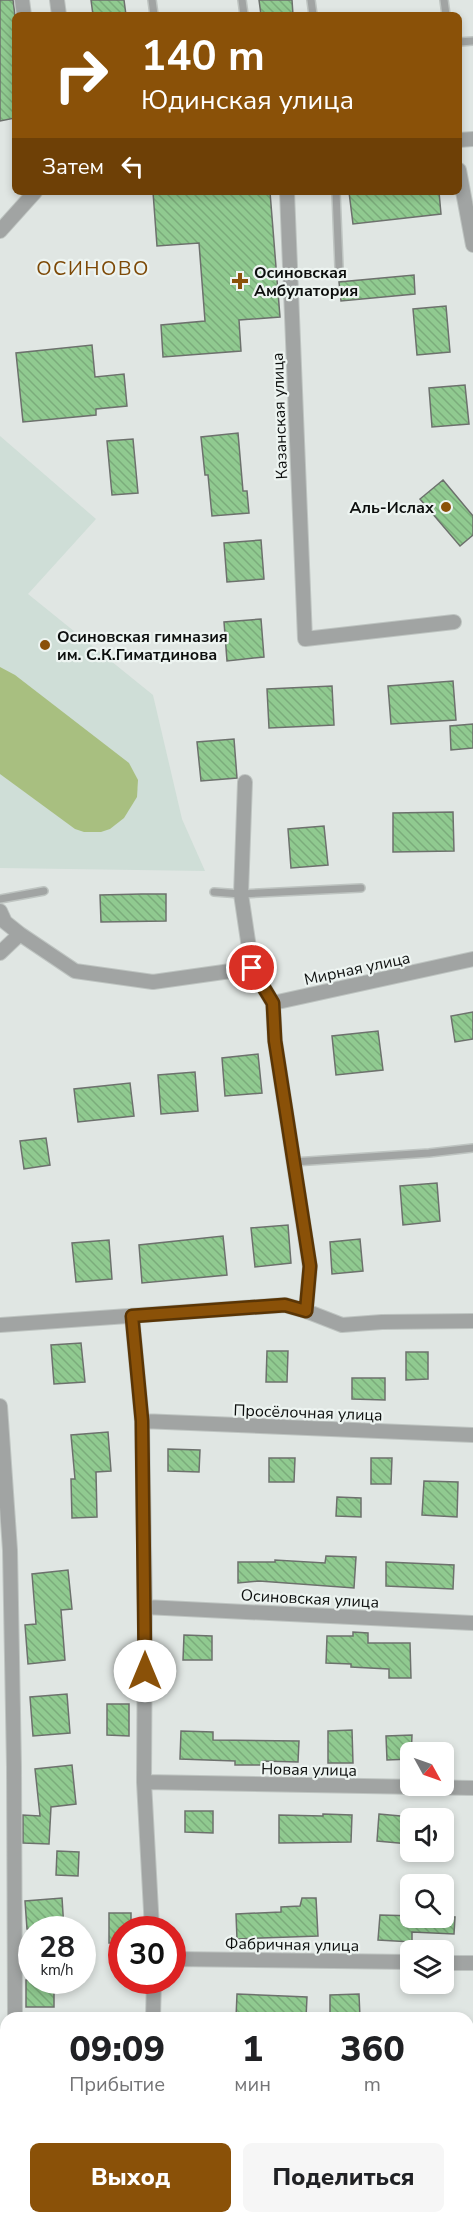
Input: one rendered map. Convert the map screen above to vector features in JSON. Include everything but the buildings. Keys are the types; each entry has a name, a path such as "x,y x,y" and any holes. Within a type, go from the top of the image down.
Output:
{"street":[{"path":"462,186 473,245"},
{"path":"0,231 5,215 31,195"},
{"name":"Казанская улица","path":"287,195 305,639 454,622"},
{"path":"245,782 240,894 252,968 273,1003 275,1041 310,1266 306,1311"},
{"path":"0,911 5,922 20,934 75,971 153,982 252,968"},
{"path":"0,953 20,934"},
{"name":"Мирная улица","path":"273,1003 473,959"},
{"path":"0,1325 285,1305 342,1325 473,1321"},
{"path":"132,1316 142,1421 145,1607 144,1782 151,1916"},
{"path":"0,1406 10,1550 15,2012"},
{"name":"Просёлочная улица","path":"142,1421 473,1435"},
{"name":"Осиновская улица","path":"145,1607 473,1623"},
{"name":"Новая улица","path":"144,1782 473,1788"},
{"name":"Фабричная улица","path":"186,1959 400,1962"},
{"path":"454,1963 473,1963"},
{"path":"153,2012 154,1994"}],"lane":[{"path":"336,195 339,267"},
{"path":"214,892 240,894 361,888"},
{"path":"0,899 44,891"},
{"path":"294,1161 473,1148"}],"shaded area":[{"name":"Осиновская гимназия им. С.К.Гиматдинова","path":"0,436 96,519 28,594 153,695 182,819 205,871 0,868"}],"green space":[{"path":"0,667 15,675 129,763 138,780 137,797 124,818 110,829 101,832 84,832 75,829 0,774"}],"place":[{"name":"Осиновская Амбулатория","path":"240,281"},
{"name":"Аль-Ислах","path":"446,507"},
{"name":"Осиновская гимназия им. С.К.Гиматдинова","path":"45,645"}],"district":[{"name":"ОСИНОВО","path":"93,268"}],"route":[{"path":"145,1671 142,1421 132,1316 285,1305 306,1311 310,1266 275,1041 273,1003 252,968"}]}
